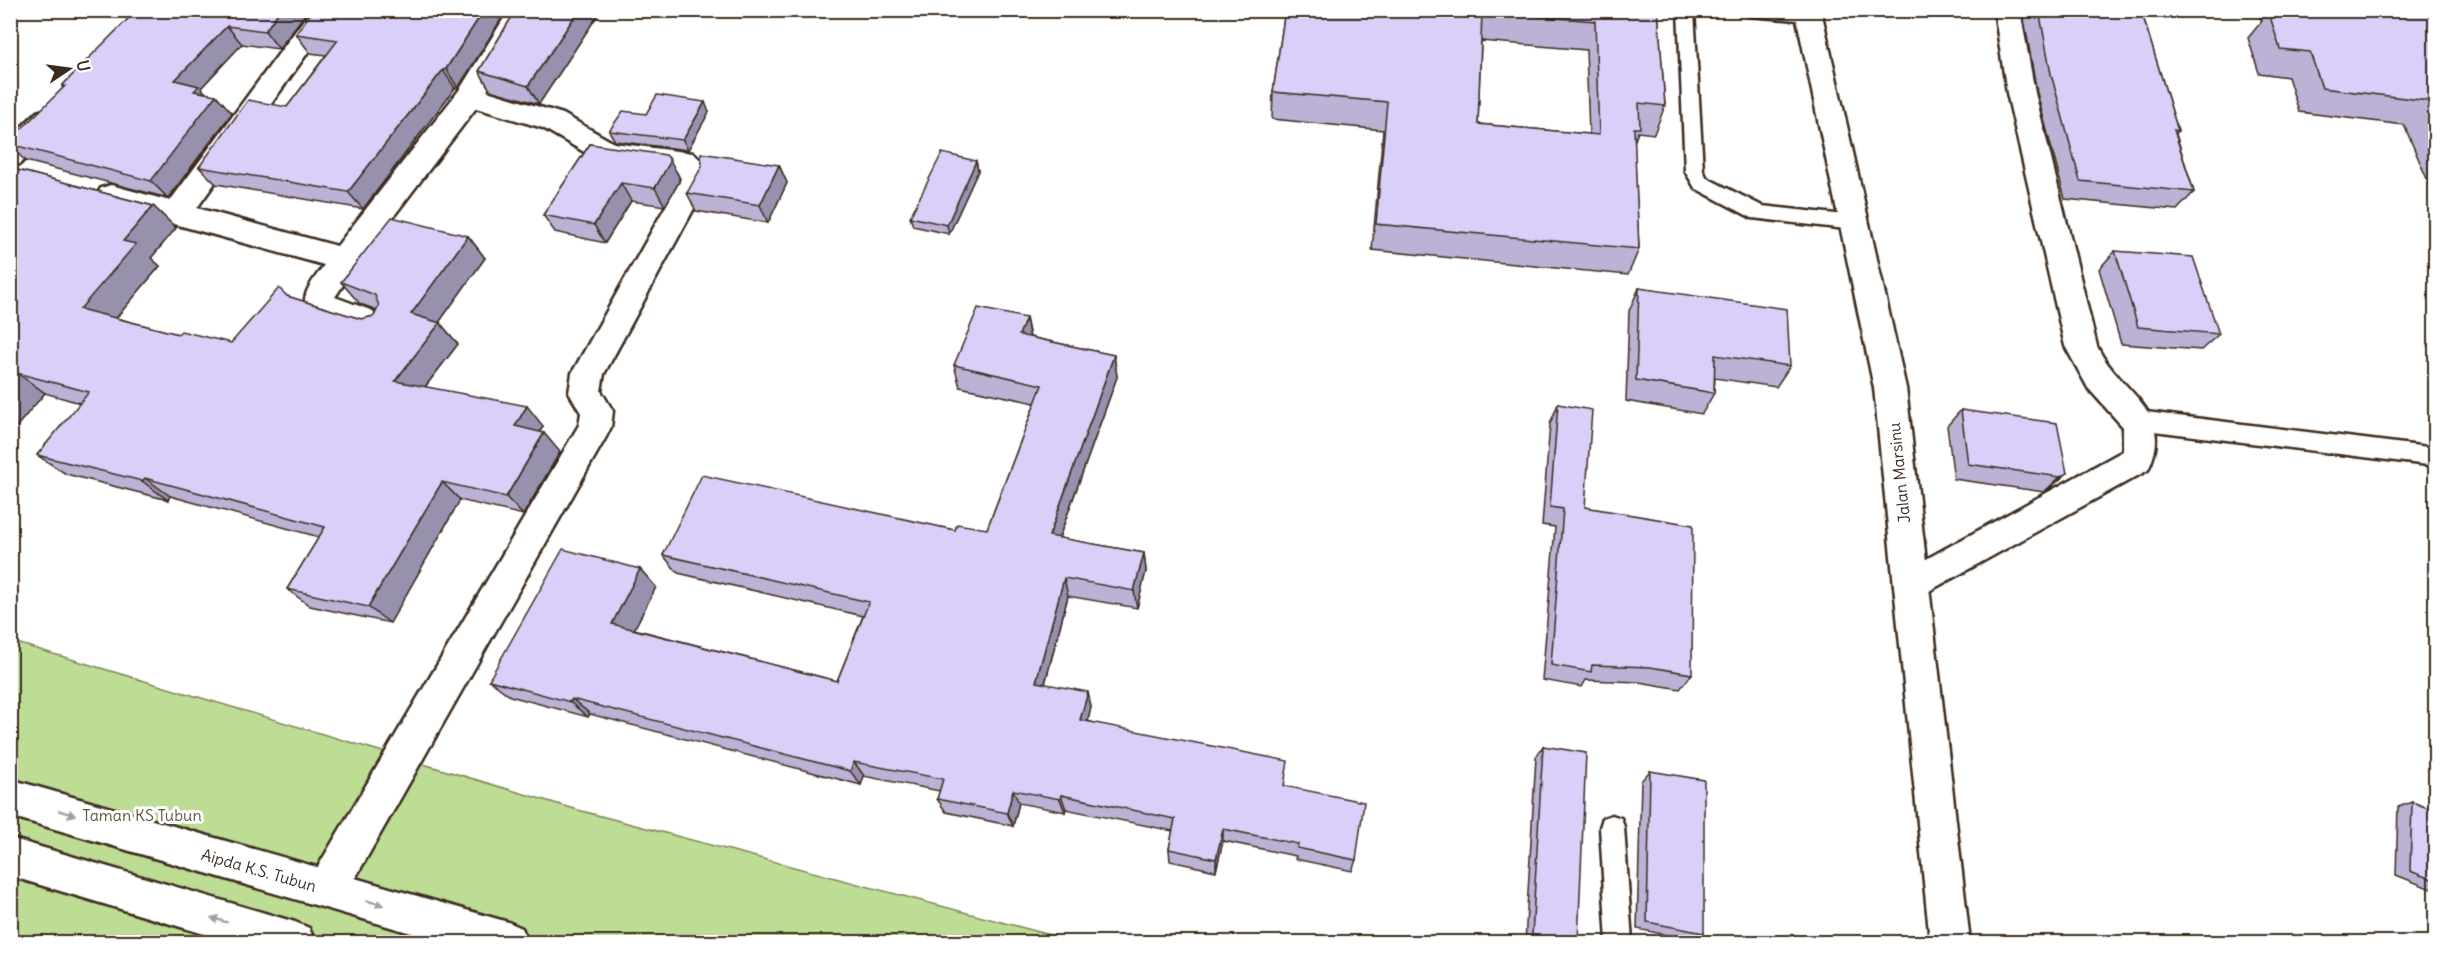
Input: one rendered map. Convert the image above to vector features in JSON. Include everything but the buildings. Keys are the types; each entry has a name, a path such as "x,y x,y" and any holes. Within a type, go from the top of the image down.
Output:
{"street":[{"path":"177,213 324,10"},
{"path":"381,326 319,306 320,295 344,259 470,96 523,10"},
{"path":"1911,585 2136,460 2143,444 2138,420 2100,379 2081,346 2021,93 2007,10"},
{"name":"Jalan Marsinu","path":"1809,13 1890,388 1950,942"},
{"path":"327,889 595,427 597,411 585,393 588,373 695,183 696,174 691,166 683,161 608,153 553,121 470,96"},
{"path":"10,156 60,105"},
{"path":"88,190 344,259"},
{"name":"Aipda K.S. Tubun","path":"10,797 508,942"},
{"path":"10,857 296,942"}],"lane":[{"path":"1686,10 1694,171 1701,183 1759,213 1854,223"},
{"path":"1749,10 1809,13"},
{"path":"2138,420 2436,457"},
{"path":"1612,827 1620,942"}],"green space":[{"name":"Taman KS Tubun","path":"10,641 578,810 1077,942 11,942"}]}
